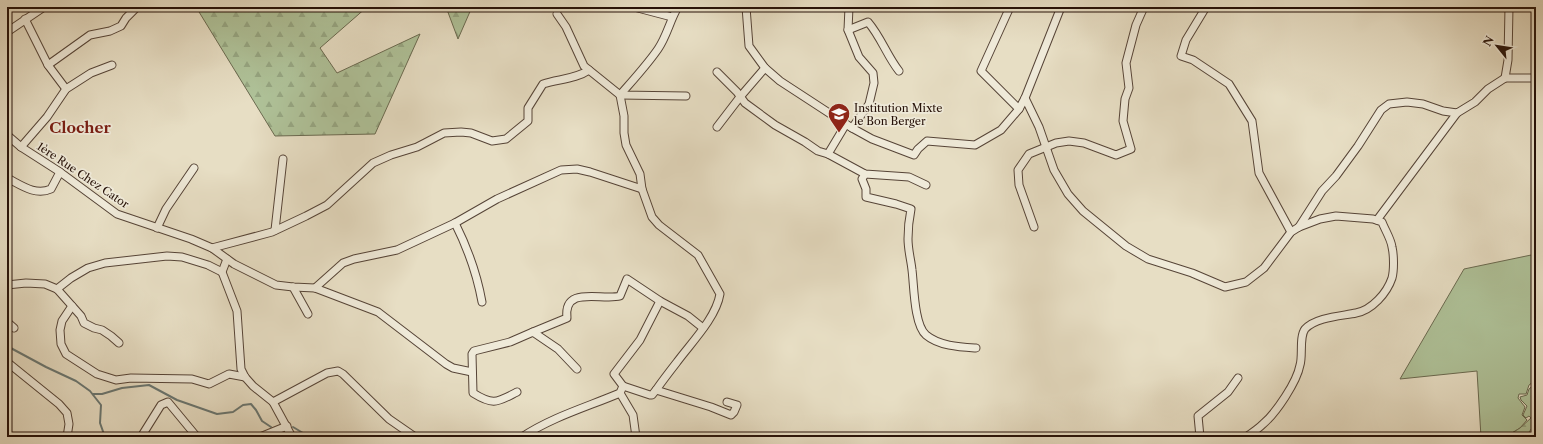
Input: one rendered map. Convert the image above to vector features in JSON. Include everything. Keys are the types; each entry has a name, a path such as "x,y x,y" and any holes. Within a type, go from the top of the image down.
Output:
{"street":[{"path":"7,32 44,7"},
{"path":"48,65 90,35 110,31 122,26 126,18 137,7"},
{"path":"634,7 672,17"},
{"path":"620,95 658,49 678,7"},
{"path":"746,7 749,46 765,68 780,81 872,140 914,155 927,141 975,145 1001,130 1019,109 1061,7"},
{"path":"828,154 849,126 869,104 874,83 873,73 858,57 848,30 849,7"},
{"path":"1010,7 981,71 1019,109"},
{"path":"1034,227 1019,185 1018,170 1029,154 1046,147 1069,141 1084,144 1116,155 1131,149 1123,121 1125,99 1129,88 1126,63 1136,25 1144,7"},
{"path":"1206,7 1186,40 1181,56 1193,60 1228,84 1252,121 1259,173 1291,232"},
{"path":"1505,78 1508,60 1509,7"},
{"path":"557,14 566,28 584,66 620,95 686,96"},
{"path":"25,19 48,65 66,89"},
{"path":"848,30 868,22 874,29 892,62 899,71"},
{"path":"21,147 47,117 66,89 91,73 112,65"},
{"path":"717,127 765,68"},
{"path":"212,248 275,230 328,205 373,163 391,155 418,147 444,133 461,132 492,141 506,139 528,121 528,108 543,84 580,76 589,70"},
{"path":"717,72 745,103 775,125 818,151 828,154 865,174 909,177 926,185"},
{"path":"1377,220 1457,113 1475,102 1488,89 1505,78 1536,78"},
{"path":"522,437 535,428 567,413 588,407 621,389 652,395 703,328 719,300 720,294 718,289 698,255 655,221 642,189 640,174 626,145 624,116 620,95"},
{"path":"1024,98 1038,127 1054,170 1068,194 1083,211 1126,246 1148,259 1192,272 1225,287 1246,282 1264,268 1291,232 1320,218 1336,216 1373,219 1382,222 1392,247 1392,278 1385,291 1373,305 1358,313 1339,314 1313,324 1305,329 1303,334 1300,365 1292,383 1279,406 1264,424 1246,437"},
{"path":"1299,227 1322,191 1336,176 1358,146 1381,110 1389,104 1407,102 1423,104 1443,111 1457,113"},
{"name":"1ère Rue Chez Cator","path":"7,135 21,147 60,172 118,214 191,239 212,248 227,259 276,285 315,288 378,312 446,364 453,368 472,372"},
{"path":"275,230 283,159"},
{"path":"157,228 166,208 194,168"},
{"path":"315,288 343,263 354,259 397,250 455,223 497,199 562,170 584,170 642,189"},
{"path":"7,178 32,191 46,191 51,189 60,172"},
{"path":"865,174 862,179 866,189 866,197 912,209 909,219 908,241 913,271 914,294 920,325 925,334 933,340 945,344 976,348"},
{"path":"455,223 470,254 478,281 482,302"},
{"path":"56,290 71,278 88,268 105,263 167,256 182,257 208,265 222,272"},
{"path":"227,259 222,272 237,311 241,368 245,377 253,386 273,402 292,437"},
{"path":"517,392 495,402 484,400 473,393 472,354 474,351 510,342 567,318 567,307 571,300 576,298 620,296 627,279 660,301 688,316 703,328"},
{"path":"7,285 26,283 45,284 56,290 81,316 84,323 102,330 119,343"},
{"path":"293,287 308,314"},
{"path":"636,437 633,415 614,374 640,340 660,301"},
{"path":"72,306 62,321 60,330 61,344 66,354 97,374 116,380 131,378 192,379 209,384 229,374 245,377"},
{"path":"7,322 14,328"},
{"path":"533,332 558,349 578,369"},
{"path":"7,362 59,404 67,413 70,424 67,437"},
{"path":"273,402 327,373 338,371 343,374 389,419 415,437"},
{"path":"1200,437 1198,416 1228,392 1238,378"},
{"path":"656,390 711,407 731,415 737,404 727,402"},
{"path":"141,437 161,405 168,402 197,437"},
{"path":"260,437 287,426"}],"green space":[{"path":"196,7 367,7 320,48 337,73 420,34 375,134 275,136"},
{"path":"446,7 472,7 458,39"},
{"path":"1536,254 1536,380 1529,385 1526,394 1519,394 1518,398 1525,407 1522,415 1527,420 1520,428 1505,437 1481,437 1477,371 1400,379 1464,269"},
{"path":"1536,383 1535,420 1528,437 1506,437 1520,428 1531,418 1529,416 1526,418 1523,415 1527,406 1520,397 1527,395 1529,389"}],"waterway":[{"path":"7,346 76,381 90,391 101,405 100,423 105,437"},
{"path":"93,394 102,394 122,388 149,385 177,400 217,414 233,412 243,405 251,404 262,421 271,427"},
{"path":"293,427 308,437"}],"place":[{"name":"Institution Mixte le Bon Berger","path":"839,134"}],"district":[{"name":"Clocher","path":"80,128"}]}
